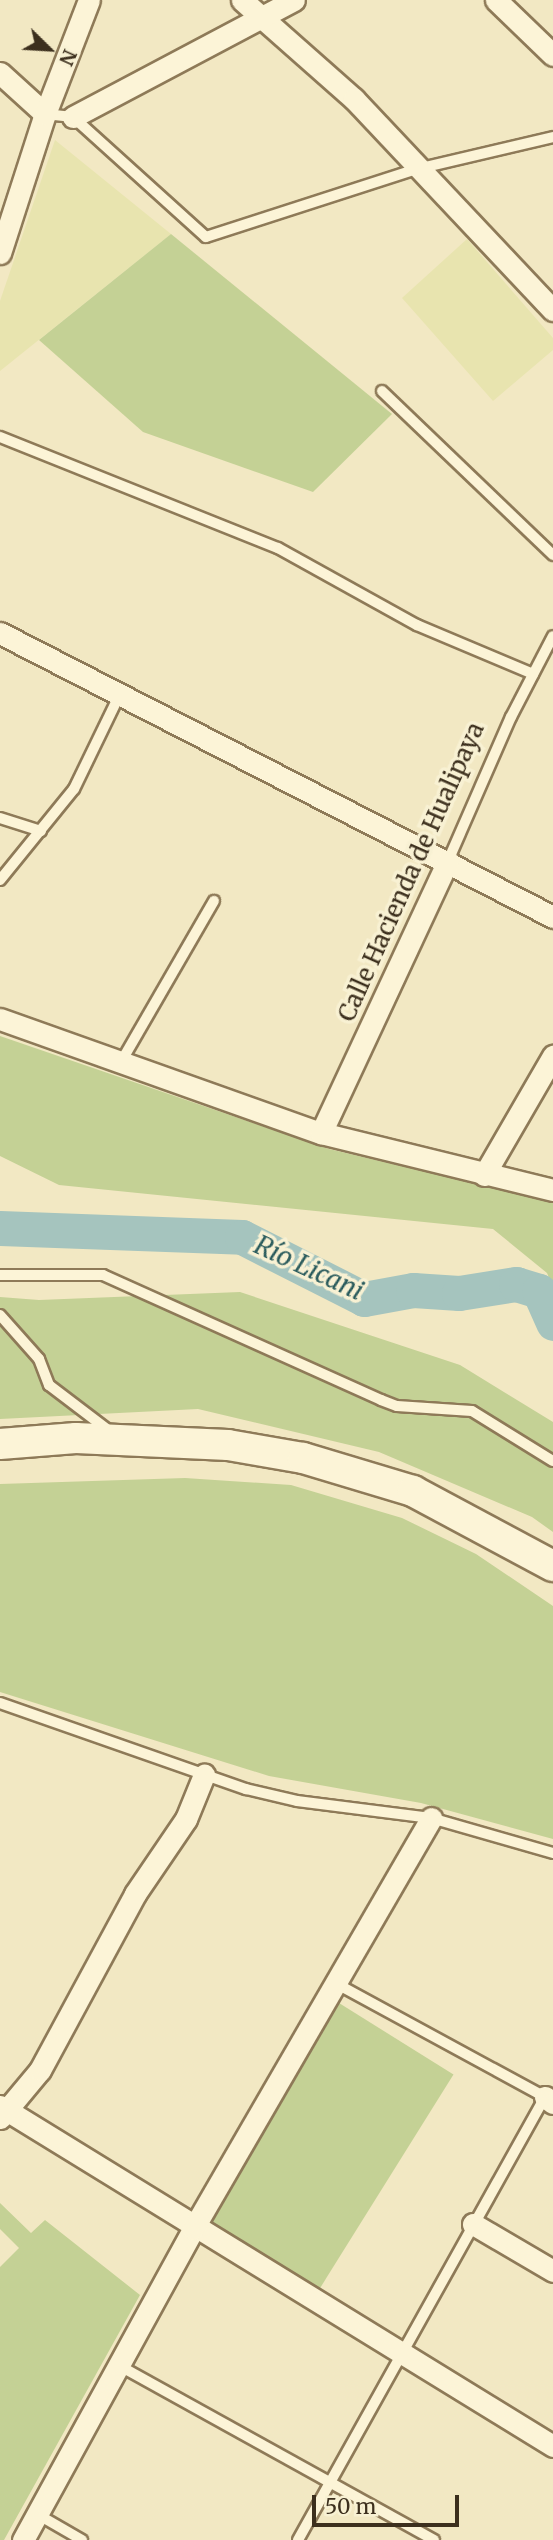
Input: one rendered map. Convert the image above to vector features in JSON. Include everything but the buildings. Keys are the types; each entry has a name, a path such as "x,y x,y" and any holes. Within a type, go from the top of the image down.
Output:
{"main road":[{"path":"0,1444 76,1438 121,1440 228,1445 303,1458 413,1491 553,1566"}],"street":[{"path":"0,253 45,114 89,0"},
{"path":"242,0 354,99 417,169 553,310"},
{"path":"73,117 294,0"},
{"path":"496,0 553,55"},
{"path":"0,73 45,114"},
{"path":"0,633 553,917"},
{"name":"Calle Hacienda de Hualipaya","path":"321,1133 448,861"},
{"path":"0,1019 321,1133 553,1191"},
{"path":"484,1175 553,1056"},
{"path":"204,1775 186,1819 135,1894 40,2070 3,2112 553,2446"},
{"path":"23,2540 193,2229 431,1818"},
{"path":"474,2224 553,2271"}],"lane":[{"path":"45,114 73,117 206,237 417,169 553,137"},
{"path":"382,391 553,555"},
{"path":"0,437 278,548 417,625 533,674"},
{"name":"Calle Hacienda de Hualipaya","path":"448,861 553,636"},
{"path":"0,880 74,789 120,694"},
{"path":"0,818 41,831"},
{"path":"121,1062 214,901"},
{"path":"0,1275 103,1275 389,1403 472,1411 553,1461"},
{"path":"0,1315 38,1359 49,1385 121,1440"},
{"path":"0,1703 204,1775 297,1801 431,1818 553,1853"},
{"path":"298,2540 474,2224 549,2100 335,1983"},
{"path":"120,2366 434,2540"},
{"path":"37,2514 82,2540"}],"shaded area":[{"path":"55,140 171,234 0,371 0,301"},
{"path":"467,239 553,338 553,350 493,401 402,298"}],"green space":[{"path":"171,234 392,414 313,492 143,432 39,340"},
{"path":"0,1036 329,1149 553,1202 553,1287 547,1273 493,1229 59,1185 0,1156"},
{"path":"240,1292 460,1365 553,1422 553,1532 532,1517 379,1452 198,1409 0,1419 0,1297 39,1300"},
{"path":"185,1478 291,1485 402,1518 476,1554 553,1606 553,1839 421,1803 269,1776 0,1692 0,1484"},
{"path":"339,2003 453,2075 319,2290 204,2218"},
{"path":"0,2203 31,2233 45,2220 140,2295 4,2540 0,2540 0,2267 19,2248 0,2229"}],"waterway":[{"name":"Río Licani","path":"0,1228 242,1237 364,1299 413,1290 459,1293 516,1284 539,1291 553,1323"}]}
